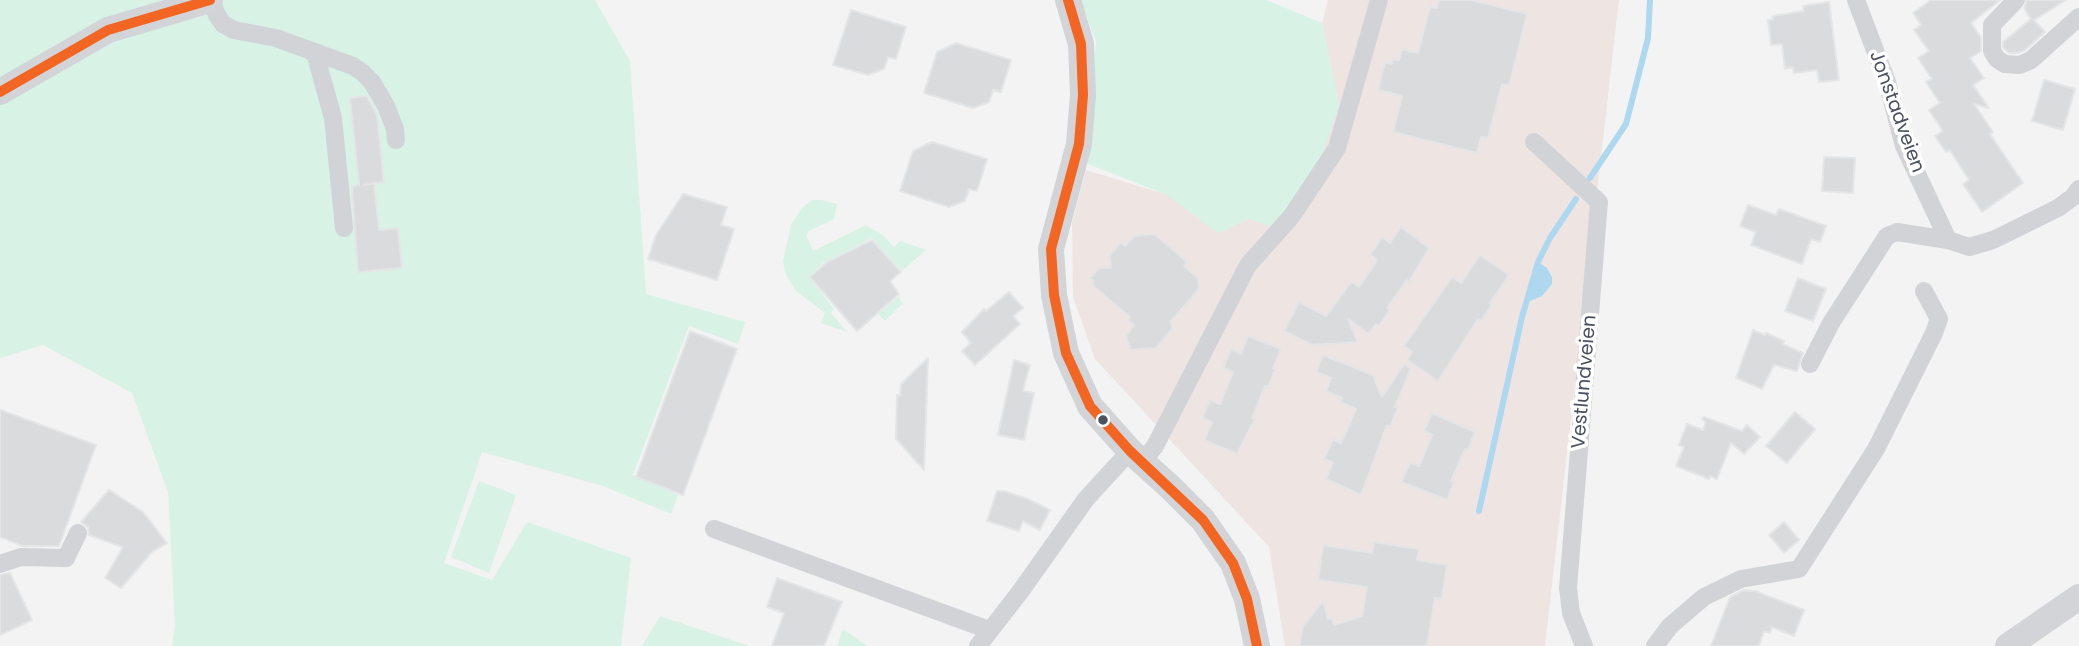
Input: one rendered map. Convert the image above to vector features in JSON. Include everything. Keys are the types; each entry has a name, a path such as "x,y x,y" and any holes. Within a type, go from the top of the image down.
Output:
{"main road":[{"path":"0,92 108,30 211,0"},
{"path":"1068,0 1081,44 1083,95 1079,144 1051,249 1054,295 1066,354 1090,407 1136,456 1203,520 1233,563 1247,599 1257,646"},
{"path":"2008,646 2079,597"}],"street":[{"path":"211,0 223,24 234,30 276,38 353,66 372,82 386,106 395,129 396,140"},
{"path":"978,646 1086,499 1136,456 1155,446 1248,265 1291,217 1338,148 1379,0"},
{"name":"Jonstadveien","path":"1856,0 1887,82 1905,146 1948,240"},
{"path":"2016,0 1992,25 1991,42 1997,59 2004,64 2020,65 2031,60 2079,17"},
{"path":"315,53 333,118 344,228"},
{"name":"Vestlundveien","path":"1534,142 1599,202 1568,588 1571,613 1584,646"},
{"path":"1810,364 1831,323 1887,236 1897,232 1948,240 1969,247 1993,240 2058,208 2079,189"},
{"path":"1655,646 1671,626 1704,597 1741,579 1799,569 1876,449 1934,333 1939,319 1924,291"},
{"path":"714,529 989,630"},
{"path":"0,564 21,557 66,558 78,533"}],"shaded area":[{"path":"1328,0 1619,0 1545,646 1285,646 1269,547 1095,359 1073,297 1072,223 1086,170 1168,195 1218,233 1248,219 1339,107 1322,23"}],"green space":[{"path":"0,0 595,0 630,61 646,294 745,322 738,344 689,326 633,475 678,495 671,514 603,486 482,452 444,563 492,580 527,522 631,558 621,646 172,646 175,626 168,492 132,393 43,345 0,358"},
{"path":"1080,0 1266,0 1322,23 1339,106 1309,191 1286,231 1248,219 1218,233 1167,195 1083,162 1096,41"},
{"path":"812,200 837,204 834,219 806,235 813,251 866,225 884,236 894,247 900,241 926,250 902,271 872,238 823,263 809,277 834,309 831,313 847,332 821,323 825,313 795,290 785,273 783,261 791,225 801,209"},
{"path":"899,296 902,304 885,321 878,314"},
{"path":"479,481 516,495 489,573 451,557"},
{"path":"660,616 749,646 642,646"},
{"path":"843,629 867,646 837,646"}],"water":[{"path":"1538,262 1547,268 1552,284 1542,296 1530,301 1527,300"}],"building":[{"path":"1439,0 1472,0 1527,14 1509,86 1502,84 1488,138 1481,137 1477,153 1393,132 1402,96 1378,90 1385,62 1392,64 1393,59 1399,60 1402,49 1418,53 1430,7 1437,8"},
{"path":"1931,0 2000,0 1971,23 1981,38 1981,51 1970,58 1984,78 1973,85 1989,108 1974,104 1993,132 1990,134 2023,183 1982,212 1963,184 1969,180 1950,150 1946,152 1935,136 1943,131 1929,110 1940,103 1926,82 1932,79 1918,58 1929,51 1914,30 1921,25 1913,13"},
{"path":"2027,0 2066,0 2034,20 2045,32 2025,50 2009,53 2003,47 2003,42 2031,19 2024,8"},
{"path":"1829,2 1839,80 1819,82 1817,70 1794,73 1793,67 1785,69 1782,44 1771,45 1768,20 1773,19 1773,16 1804,11 1803,6"},
{"path":"851,10 906,27 896,59 888,57 884,69 868,75 833,65"},
{"path":"956,43 1011,60 1001,92 993,90 989,102 973,108 924,93 937,52"},
{"path":"2044,80 2075,89 2063,130 2032,121"},
{"path":"367,96 377,115 384,182 374,183 379,230 398,228 402,268 358,272 352,186 359,185 350,98"},
{"path":"932,142 987,159 977,191 969,189 965,201 949,207 900,191 913,151"},
{"path":"1824,157 1855,158 1853,193 1822,191"},
{"path":"683,194 727,207 721,225 734,229 717,280 648,259 656,235"},
{"path":"1748,205 1776,215 1779,209 1826,226 1820,242 1811,239 1802,264 1751,245 1756,232 1740,226"},
{"path":"1401,227 1429,248 1409,282 1407,280 1387,308 1390,310 1379,326 1376,324 1369,334 1348,319 1358,342 1312,345 1284,331 1299,302 1326,316 1351,282 1359,287 1377,260 1370,255 1382,237 1390,243"},
{"path":"1155,234 1187,262 1184,266 1198,278 1199,289 1171,321 1172,329 1156,348 1131,350 1126,336 1134,325 1128,320 1130,317 1091,284 1094,281 1090,278 1099,268 1111,268 1110,255 1121,242 1125,246 1134,236"},
{"path":"872,240 901,272 890,281 899,294 857,331 810,277 827,262"},
{"path":"1480,255 1509,275 1490,303 1492,305 1481,321 1478,319 1438,381 1407,360 1412,352 1404,346 1452,277 1461,283"},
{"path":"1798,278 1826,289 1813,321 1785,311"},
{"path":"1009,292 1023,308 1013,316 1020,324 975,365 962,351 971,343 962,332 984,309 986,311"},
{"path":"1753,330 1784,341 1783,344 1803,353 1797,371 1774,365 1762,389 1736,378"},
{"path":"690,331 737,349 683,495 636,477"},
{"path":"1248,336 1281,349 1273,368 1276,369 1268,387 1265,386 1252,418 1255,419 1237,454 1204,440 1212,422 1202,418 1210,400 1220,404 1233,372 1223,368 1231,349 1241,354"},
{"path":"1323,355 1373,375 1382,397 1404,364 1411,368 1395,407 1398,408 1390,427 1387,425 1361,495 1326,479 1333,462 1324,459 1333,439 1341,443 1356,409 1340,402 1342,398 1326,391 1331,378 1316,372"},
{"path":"928,358 924,470 896,439 897,395 900,395 901,384"},
{"path":"1014,360 1030,365 1023,391 1034,393 1024,440 998,435"},
{"path":"0,410 96,445 59,546 23,546 0,537"},
{"path":"1795,412 1815,429 1787,463 1766,446"},
{"path":"1432,413 1475,432 1451,481 1454,482 1447,500 1401,482 1410,463 1419,466 1432,435 1424,431"},
{"path":"1704,417 1742,431 1747,425 1760,437 1744,454 1731,443 1717,479 1710,476 1709,479 1676,466 1684,447 1679,445 1687,424 1703,430 1706,422 1702,419"},
{"path":"109,490 143,512 167,543 152,552 121,588 105,578 123,547 89,535 88,527 81,522"},
{"path":"997,491 1028,499 1050,510 1040,530 1023,521 1019,531 987,521"},
{"path":"1784,522 1799,540 1784,553 1769,535"},
{"path":"1374,542 1419,549 1417,560 1447,565 1442,599 1435,598 1427,646 1299,646 1303,626 1323,601 1328,619 1332,618 1334,625 1362,616 1367,587 1318,580 1323,545 1372,553"},
{"path":"10,573 32,620 0,635 0,575"},
{"path":"777,578 842,602 824,646 772,646 784,613 767,607"},
{"path":"1744,590 1755,591 1804,610 1794,636 1772,627 1770,633 1764,631 1759,646 1711,646 1730,597"}],"waterway":[{"path":"1590,178 1626,124 1648,38 1650,0"},
{"path":"1479,511 1522,317 1538,262 1550,238 1576,199"}],"transit line":[{"path":"0,92 108,30 210,0"},
{"path":"1068,0 1081,44 1083,95 1079,144 1051,249 1054,295 1066,353 1090,406 1130,451 1203,520 1233,563 1247,599 1257,646"}]}
